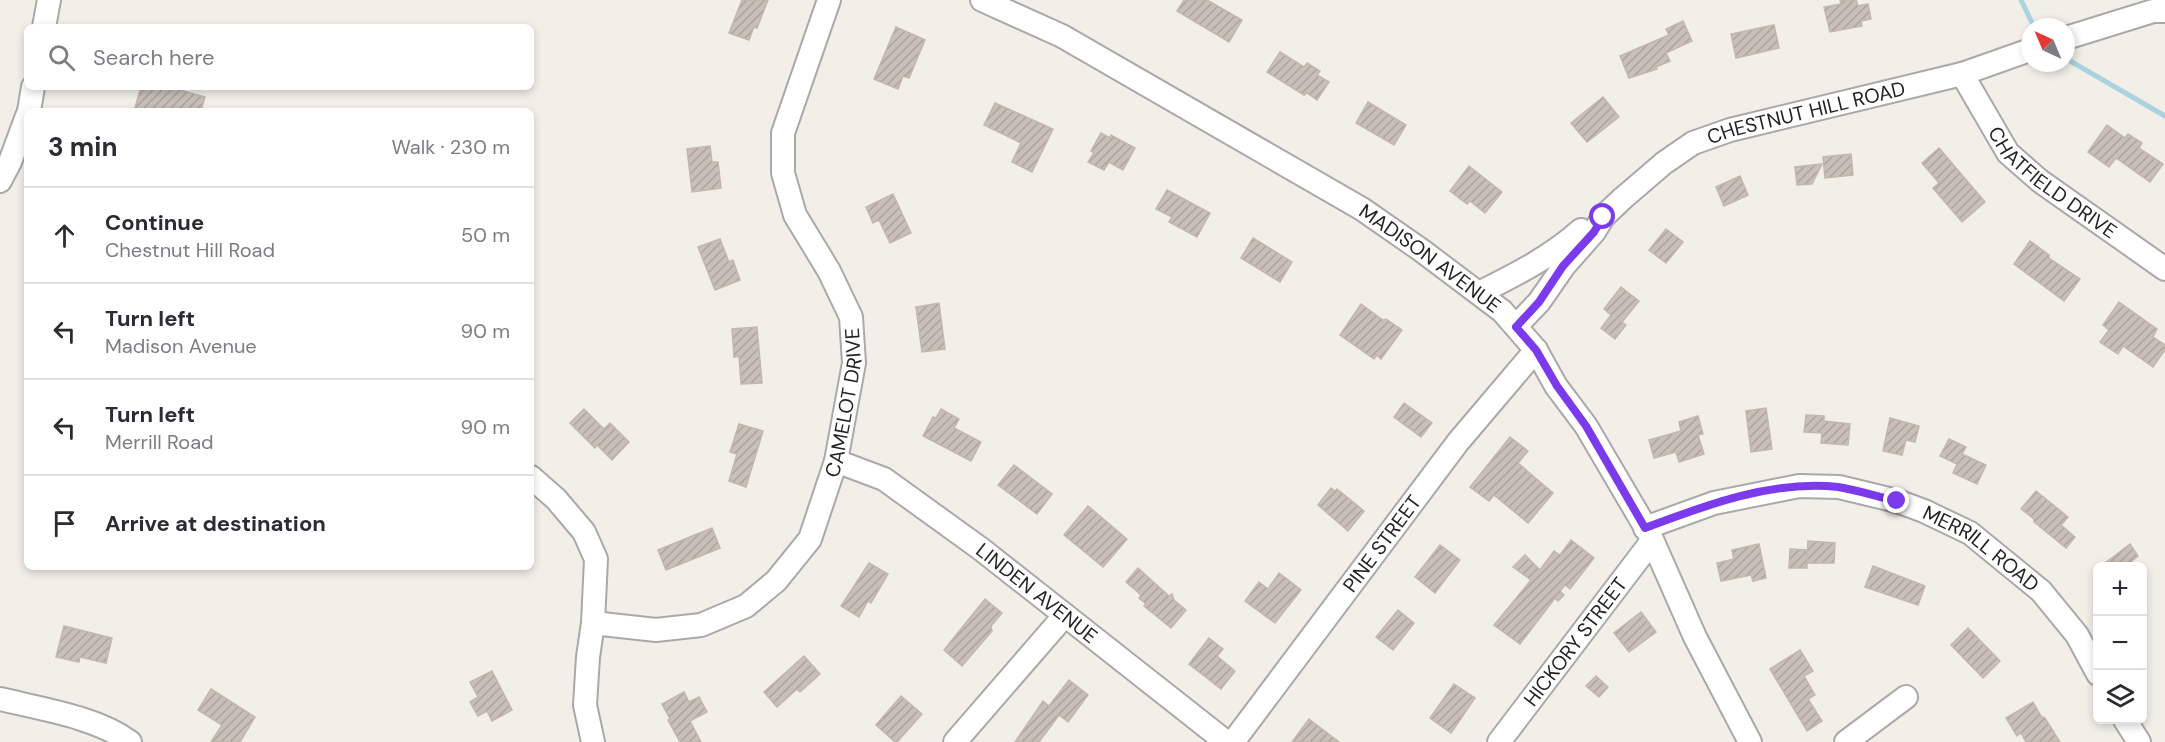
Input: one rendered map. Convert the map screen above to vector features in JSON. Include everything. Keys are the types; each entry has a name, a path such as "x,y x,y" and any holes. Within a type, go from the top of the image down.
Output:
{"street":[{"path":"45,24 49,0"},
{"name":"CAMELOT DRIVE","path":"593,623 656,630 701,625 746,606 776,581 810,539 836,461 854,363 851,317 829,271 795,216 783,174 783,133 829,0"},
{"name":"MADISON AVENUE","path":"982,0 1062,36 1362,209 1502,310 1536,350 1557,386 1586,426 1649,534 1695,637 1750,742"},
{"path":"2075,35 2156,8"},
{"name":"CHESTNUT HILL ROAD","path":"1479,293 1530,267 1569,241 1585,226 1603,217 1664,163 1693,143 1730,130 1962,74 2021,53"},
{"name":"CHATFIELD DRIVE","path":"1962,74 2008,153 2040,182 2165,269"},
{"path":"30,108 32,90"},
{"path":"12,170 24,127"},
{"name":"CHESTNUT HILL ROAD","path":"1516,327 1539,302 1563,266 1594,232 1603,217"},
{"name":"PINE STREET","path":"1233,742 1458,442 1536,350"},
{"name":"LINDEN AVENUE","path":"836,461 884,479 981,549 1226,742"},
{"path":"534,480 556,499 584,532 596,559 593,623 585,705 593,742"},
{"name":"MERRILL ROAD","path":"1649,534 1714,502 1799,486 1839,487 1897,501 1970,533 2041,591 2077,635 2095,670"},
{"name":"HICKORY STREET","path":"1499,742 1649,534"},
{"path":"955,742 1065,615"},
{"path":"1846,742 1906,697"},
{"path":"0,699 71,716 118,733 130,742"},
{"path":"2128,724 2139,742"}],"building":[{"path":"742,0 768,0 757,28 754,27 749,40 729,33"},
{"path":"1184,0 1207,0 1242,20 1229,42 1177,11"},
{"path":"1840,0 1856,0 1858,6 1868,4 1871,19 1861,21 1862,26 1830,32 1824,7 1841,4"},
{"path":"1683,21 1692,41 1666,53 1670,61 1656,67 1657,69 1629,78 1620,56 1669,35 1666,29"},
{"path":"1774,25 1779,48 1736,58 1731,34"},
{"path":"896,27 925,40 909,78 903,76 898,89 874,79"},
{"path":"1280,52 1304,67 1307,63 1320,71 1317,75 1329,82 1317,100 1307,93 1304,95 1267,72"},
{"path":"140,90 180,90 205,97 202,108 135,108"},
{"path":"1603,97 1619,117 1587,142 1571,123"},
{"path":"1368,102 1406,125 1394,145 1356,123"},
{"path":"995,103 1053,129 1032,172 1012,162 1021,143 984,125"},
{"path":"2107,125 2125,138 2128,134 2142,143 2139,148 2163,164 2150,182 2116,158 2109,167 2088,152"},
{"path":"1101,133 1110,138 1111,135 1135,148 1123,170 1109,162 1104,170 1088,162"},
{"path":"710,146 712,162 718,162 721,188 692,192 687,149"},
{"path":"1939,148 1985,202 1962,222 1933,188 1939,183 1922,163"},
{"path":"1851,154 1853,175 1825,178 1823,157"},
{"path":"1822,164 1812,184 1797,185 1795,167"},
{"path":"1469,166 1502,192 1485,213 1470,201 1467,204 1450,191"},
{"path":"1740,176 1748,195 1724,206 1716,187"},
{"path":"1167,190 1210,213 1197,237 1169,222 1172,217 1156,209"},
{"path":"893,194 911,233 890,243 879,220 873,223 866,207"},
{"path":"1666,229 1683,242 1666,263 1649,250"},
{"path":"1253,238 1292,262 1280,282 1241,258"},
{"path":"720,239 729,262 733,260 740,280 715,290 698,247"},
{"path":"2030,241 2049,255 2049,258 2080,279 2064,301 2014,264"},
{"path":"1621,287 1639,301 1622,322 1626,325 1615,339 1601,328 1611,315 1604,309"},
{"path":"2119,302 2157,329 2153,337 2165,345 2165,350 2153,367 2123,346 2118,354 2100,342 2109,330 2103,325"},
{"path":"939,303 945,349 922,352 916,307"},
{"path":"1361,304 1402,330 1381,359 1377,355 1374,359 1340,335"},
{"path":"757,327 762,383 741,384 739,356 734,357 732,329"},
{"path":"1404,403 1432,423 1421,437 1394,417"},
{"path":"1766,408 1772,449 1751,452 1746,411"},
{"path":"584,409 604,429 610,423 629,442 612,460 597,445 595,448 570,423"},
{"path":"941,409 959,419 954,428 981,442 971,461 923,436 933,417 936,418"},
{"path":"1806,415 1824,416 1824,421 1850,424 1848,445 1821,443 1822,433 1804,432"},
{"path":"1698,416 1703,434 1698,435 1704,454 1679,462 1676,452 1654,458 1649,440 1681,431 1679,422"},
{"path":"1890,418 1919,426 1915,442 1906,440 1902,455 1883,451"},
{"path":"739,424 763,431 746,487 729,481 737,454 730,452"},
{"path":"1510,437 1528,451 1518,463 1553,493 1528,523 1494,495 1489,501 1470,487"},
{"path":"1949,439 1966,447 1962,454 1986,465 1977,484 1953,473 1957,464 1940,456"},
{"path":"1014,465 1052,494 1037,514 998,485"},
{"path":"1331,488 1335,491 1337,489 1364,511 1348,531 1318,505"},
{"path":"2036,491 2068,517 2061,525 2075,537 2066,548 2021,509"},
{"path":"1088,506 1127,539 1103,567 1064,535"},
{"path":"712,528 720,548 666,570 658,550"},
{"path":"1571,540 1594,558 1570,589 1565,585 1560,591 1564,595 1558,601 1555,598 1520,644 1494,625 1531,580 1513,567 1525,555 1540,570 1554,551 1560,555"},
{"path":"1808,541 1835,543 1834,563 1807,563"},
{"path":"1759,544 1766,578 1753,581 1751,575 1721,581 1717,563 1734,559 1732,550"},
{"path":"2130,544 2138,556 2130,562 2107,562"},
{"path":"1440,545 1460,560 1435,593 1415,577"},
{"path":"1790,549 1807,550 1807,568 1789,568"},
{"path":"869,563 888,574 871,603 868,601 859,617 841,606"},
{"path":"1873,566 1925,586 1918,605 1865,587"},
{"path":"1138,568 1169,596 1172,594 1174,600 1186,610 1171,628 1144,606 1146,604 1139,598 1141,595 1126,582"},
{"path":"1279,573 1301,590 1275,623 1245,601 1259,582 1268,589"},
{"path":"985,599 1002,613 991,626 992,631 962,666 944,650"},
{"path":"1398,610 1414,623 1393,650 1376,637"},
{"path":"1641,612 1656,632 1629,652 1614,633"},
{"path":"64,626 112,638 106,663 80,657 79,662 56,657"},
{"path":"1968,628 2000,661 1983,678 1951,645"},
{"path":"1209,638 1223,649 1217,656 1235,671 1221,689 1189,664"},
{"path":"1800,650 1813,671 1804,676 1815,695 1808,699 1822,721 1807,731 1770,669"},
{"path":"804,656 820,674 800,692 797,689 777,707 764,692"},
{"path":"492,671 512,710 492,721 487,711 478,716 470,702 478,697 470,682"},
{"path":"1596,676 1608,687 1599,697 1586,686"},
{"path":"1069,680 1088,695 1068,722 1059,715 1039,742 1015,742 1043,701 1049,706"},
{"path":"1454,684 1475,698 1451,733 1430,718"},
{"path":"211,689 255,717 240,742 211,742 222,725 198,710"},
{"path":"684,692 689,702 699,697 707,712 690,721 701,742 680,742 662,704"},
{"path":"901,696 922,714 895,742 876,725"},
{"path":"2033,702 2060,742 2026,742 2021,733 2017,736 2006,718"},
{"path":"1309,719 1339,742 1292,742"}],"waterway":[{"path":"2021,0 2030,18"},
{"path":"2075,64 2165,116"}],"route":[{"path":"1603,217 1594,232 1563,266 1539,302 1516,327 1536,350 1557,386 1586,426 1645,528 1714,502 1799,486 1839,487 1897,501"}]}
